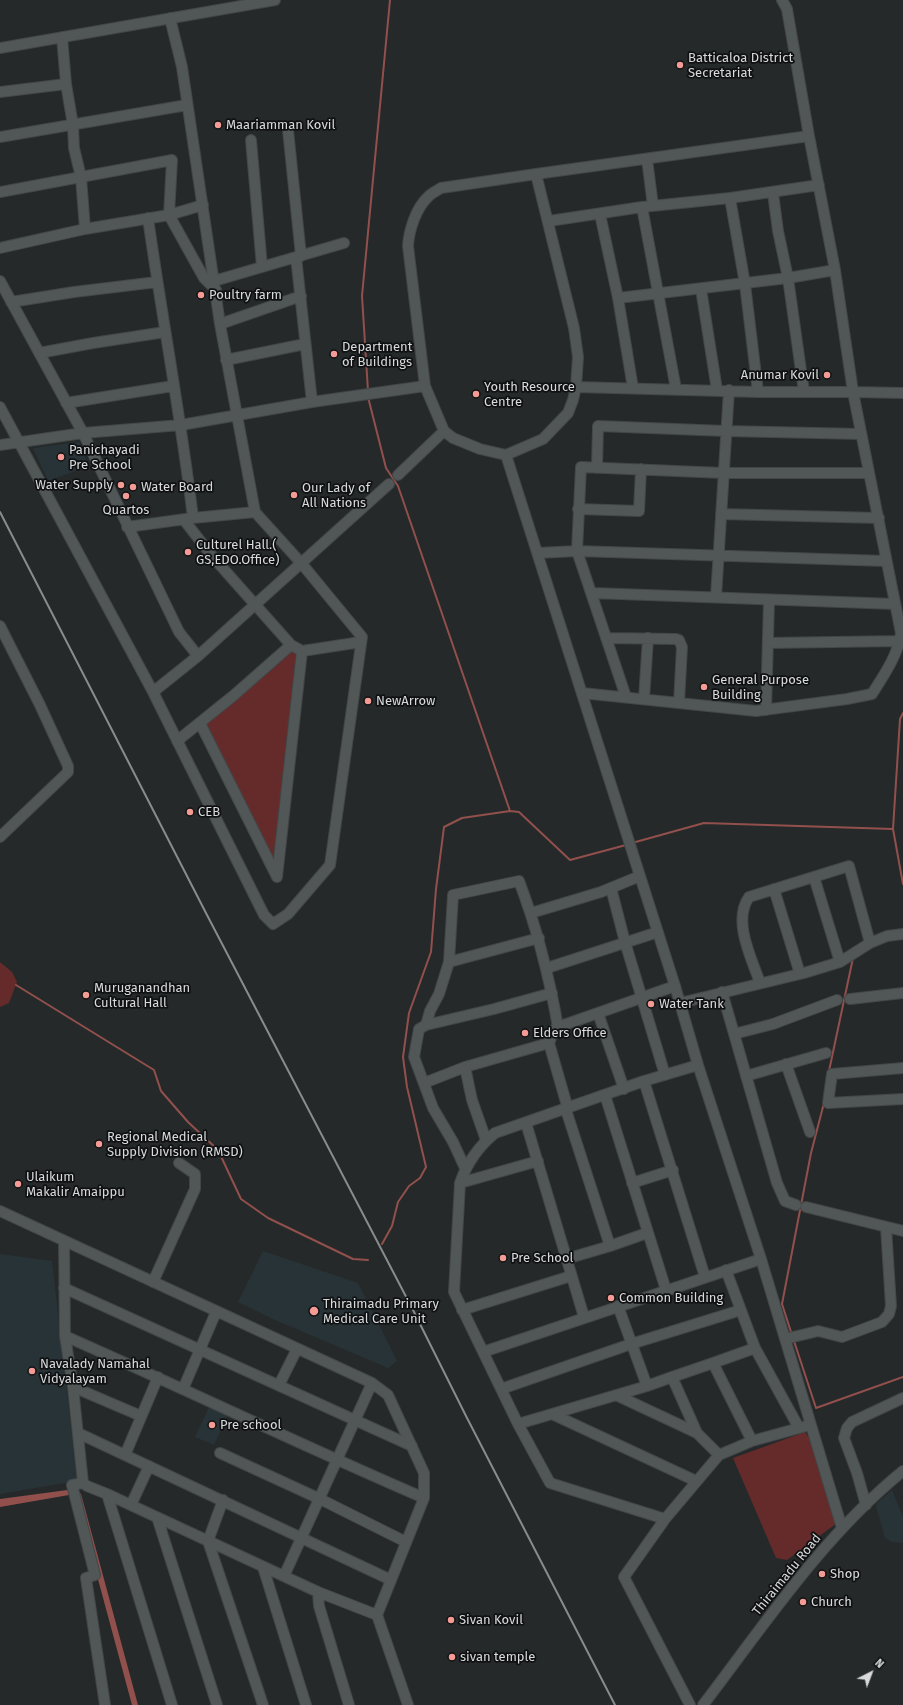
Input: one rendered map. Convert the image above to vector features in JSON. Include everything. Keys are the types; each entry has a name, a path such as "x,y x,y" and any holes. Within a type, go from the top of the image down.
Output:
{"street":[{"path":"0,48 275,0"},
{"path":"582,694 756,711 847,699 872,694 888,670 900,641 901,633 853,392 835,270 809,136 787,9 782,0"},
{"path":"0,407 153,692 264,915 273,924 288,914 330,864 362,637 302,564 255,512 220,324 182,67 170,18"},
{"path":"62,37 66,84 73,125 74,148 81,177 85,229"},
{"path":"0,92 66,84"},
{"path":"0,137 188,105"},
{"path":"288,130 299,256 300,296 312,402"},
{"path":"536,174 549,221 574,328 578,357 576,387 568,414 544,439 506,455 480,449 454,438 444,431 425,386 408,246 409,234 419,210 428,196 441,188 536,174 809,136"},
{"path":"251,140 262,267"},
{"path":"647,159 654,206"},
{"path":"0,192 172,160 169,215 204,278 215,286"},
{"path":"549,221 642,207 773,193 819,185"},
{"path":"773,193 778,231 788,278 804,392"},
{"path":"730,198 745,284 758,392"},
{"path":"0,248 85,229 169,215 203,205"},
{"path":"642,207 676,389"},
{"path":"600,214 618,298 633,388"},
{"path":"148,218 173,386 181,425 189,519 212,556 291,644 302,651 361,642"},
{"path":"215,286 262,267 344,242"},
{"path":"618,298 745,284 835,270"},
{"path":"0,280 83,433 127,527 179,632 198,656"},
{"path":"11,302 74,292 157,282"},
{"path":"701,289 718,390"},
{"path":"220,324 300,296"},
{"path":"39,353 165,332"},
{"path":"226,360 305,344"},
{"path":"66,403 173,386"},
{"path":"0,445 83,433 181,425 312,402 425,386"},
{"path":"576,387 729,390 758,392 903,393"},
{"path":"716,597 729,390"},
{"path":"597,468 598,426 861,434"},
{"path":"398,475 444,431"},
{"path":"506,455 675,986 698,1065 762,1259 791,1339 810,1425 842,1528"},
{"path":"626,698 597,616 592,593 577,551 581,467 723,473 869,473"},
{"path":"578,509 639,511 641,470"},
{"path":"153,692 198,656 256,605 389,484"},
{"path":"127,527 255,512"},
{"path":"721,514 879,518"},
{"path":"538,553 577,551 886,561"},
{"path":"592,593 716,597 769,601 895,604"},
{"path":"766,710 769,601"},
{"path":"0,626 40,705 68,766 68,772 0,837"},
{"path":"606,638 680,640 682,647 679,703"},
{"path":"644,699 648,638"},
{"path":"768,643 900,641"},
{"path":"178,741 233,696 291,644"},
{"path":"200,723 278,877 302,651"},
{"path":"760,983 746,940 743,924 744,904 749,897 849,866 870,943"},
{"path":"531,913 611,888 640,876"},
{"path":"814,877 840,962"},
{"path":"426,1025 430,1011 439,994 449,962 453,895 519,881 539,938 542,956 547,968 558,1027"},
{"path":"611,888 625,942 665,1075"},
{"path":"774,889 800,974"},
{"path":"547,968 658,932"},
{"path":"680,1004 722,992 800,974 840,962 870,943 887,936 903,934"},
{"path":"449,962 539,938"},
{"path":"610,1246 567,1109 549,1043 554,1030 558,1027 675,986"},
{"path":"722,992 777,1183 785,1201 903,1231"},
{"path":"465,1168 453,1142 433,1108 414,1057 419,1029 426,1025 494,1009 552,993"},
{"path":"850,999 903,993"},
{"path":"734,1034 773,1024 838,1000"},
{"path":"598,1013 624,1089"},
{"path":"424,1083 465,1067 549,1043"},
{"path":"746,1076 826,1053"},
{"path":"786,1064 810,1132"},
{"path":"665,1519 550,1483 518,1424 454,1292 460,1183 465,1168 486,1140 495,1133 644,1081 698,1065"},
{"path":"465,1067 472,1100 486,1140"},
{"path":"903,1068 832,1074 828,1103 903,1099"},
{"path":"644,1081 705,1277"},
{"path":"604,1095 666,1290"},
{"path":"526,1123 584,1317"},
{"path":"460,1183 538,1161"},
{"path":"153,1282 195,1189 195,1174 180,1164"},
{"path":"632,1183 672,1170"},
{"path":"0,1211 372,1383 388,1395 424,1473 424,1498 377,1615 408,1705"},
{"path":"791,1339 818,1331 842,1337 882,1322 889,1314 891,1306 886,1227"},
{"path":"566,1260 647,1233"},
{"path":"64,1241 65,1336 73,1387 83,1483"},
{"path":"483,1352 584,1317 762,1259"},
{"path":"726,1270 755,1348 799,1428"},
{"path":"462,1310 571,1276"},
{"path":"64,1288 279,1385 355,1422 412,1446"},
{"path":"618,1306 647,1386"},
{"path":"501,1389 631,1344 741,1310"},
{"path":"183,1388 216,1312"},
{"path":"65,1336 424,1498"},
{"path":"518,1424 647,1386 755,1348"},
{"path":"279,1385 298,1349"},
{"path":"713,1363 752,1441"},
{"path":"124,1455 158,1377"},
{"path":"672,1377 697,1433"},
{"path":"284,1576 372,1383"},
{"path":"73,1387 141,1416"},
{"path":"616,1395 697,1433 719,1455"},
{"path":"866,1505 857,1473 844,1438 847,1428 852,1422 903,1398"},
{"path":"552,1414 696,1481"},
{"path":"690,1705 624,1577 665,1519 719,1455 752,1441 810,1425"},
{"path":"78,1433 391,1580"},
{"path":"220,1453 320,1499 406,1542"},
{"path":"131,1505 149,1466"},
{"name":"Thiraimadu Road","path":"703,1705 802,1575 842,1528 903,1471"},
{"path":"105,1705 86,1578 95,1575 72,1485 83,1483 318,1592 377,1615"},
{"path":"107,1494 172,1705"},
{"path":"222,1500 208,1541 263,1705"},
{"path":"157,1517 216,1705"},
{"path":"263,1567 306,1705"},
{"path":"318,1592 319,1606 349,1705"}],"shaded area":[{"name":"Panichayadi Pre School","path":"79,442 89,466 48,481 33,448"},
{"path":"288,650 296,654 275,864 206,722"},
{"path":"0,962 12,972 17,982 9,1003 0,1007"},
{"name":"Thiraimadu Primary Medical Care Unit","path":"263,1251 358,1283 397,1361 388,1368 275,1320 238,1302"},
{"name":"Navalady Namahal Vidyalayam","path":"0,1254 52,1261 77,1481 0,1494"},
{"name":"Pre school","path":"210,1405 229,1413 214,1445 195,1437"},
{"path":"805,1432 810,1439 837,1523 787,1560 776,1558 733,1458"},
{"path":"75,1489 81,1494 138,1705 132,1705 76,1498 69,1495 0,1507 0,1499"},
{"path":"892,1490 903,1517 903,1542 901,1543 892,1542 885,1538 877,1510 876,1504"}],"waterway":[{"path":"368,391 362,296 390,0"},
{"path":"368,397 386,468 398,486 510,811 462,818 444,827 436,889 431,952 409,1013 403,1057 407,1087 426,1167 420,1178 409,1186 398,1202 392,1226 382,1244"},
{"path":"632,843 704,823 893,829 900,719 903,713"},
{"path":"510,811 519,812 570,860 626,845"},
{"path":"893,829 903,884"},
{"path":"829,1071 853,958"},
{"path":"16,985 154,1070 161,1091 188,1122 218,1150 241,1199 268,1218 353,1259 368,1260"},
{"path":"792,1335 782,1304 811,1153 824,1103"},
{"path":"794,1341 816,1408 903,1377"}],"railway":[{"path":"0,512 207,915 413,1310 615,1705"}],"place":[{"name":"Batticaloa District Secretariat","path":"680,65"},
{"name":"Maariamman Kovil","path":"218,125"},
{"name":"Poultry farm","path":"201,295"},
{"name":"Department of Buildings","path":"334,354"},
{"name":"Anumar Kovil","path":"827,375"},
{"name":"Youth Resource Centre","path":"476,394"},
{"name":"Panichayadi Pre School","path":"61,457"},
{"name":"Water Supply","path":"121,485"},
{"name":"Water Board","path":"133,487"},
{"name":"Our Lady of All Nations","path":"294,495"},
{"name":"Quartos","path":"126,496"},
{"name":"Culturel Hall.( GS,EDO.Office)","path":"188,552"},
{"name":"General Purpose Building","path":"704,687"},
{"name":"NewArrow","path":"368,701"},
{"name":"CEB","path":"190,812"},
{"name":"Muruganandhan Cultural Hall","path":"86,995"},
{"name":"Water Tank","path":"651,1004"},
{"name":"Elders Office","path":"525,1033"},
{"name":"Regional Medical Supply Division (RMSD)","path":"99,1144"},
{"name":"Ulaikum Makalir Amaippu","path":"18,1184"},
{"name":"Pre School","path":"503,1258"},
{"name":"Common Building","path":"611,1298"},
{"name":"Thiraimadu Primary Medical Care Unit","path":"314,1311"},
{"name":"Navalady Namahal Vidyalayam","path":"32,1371"},
{"name":"Pre school","path":"212,1425"},
{"name":"Shop","path":"822,1574"},
{"name":"Church","path":"803,1602"},
{"name":"Sivan Kovil","path":"451,1620"},
{"name":"sivan temple","path":"452,1657"}]}
